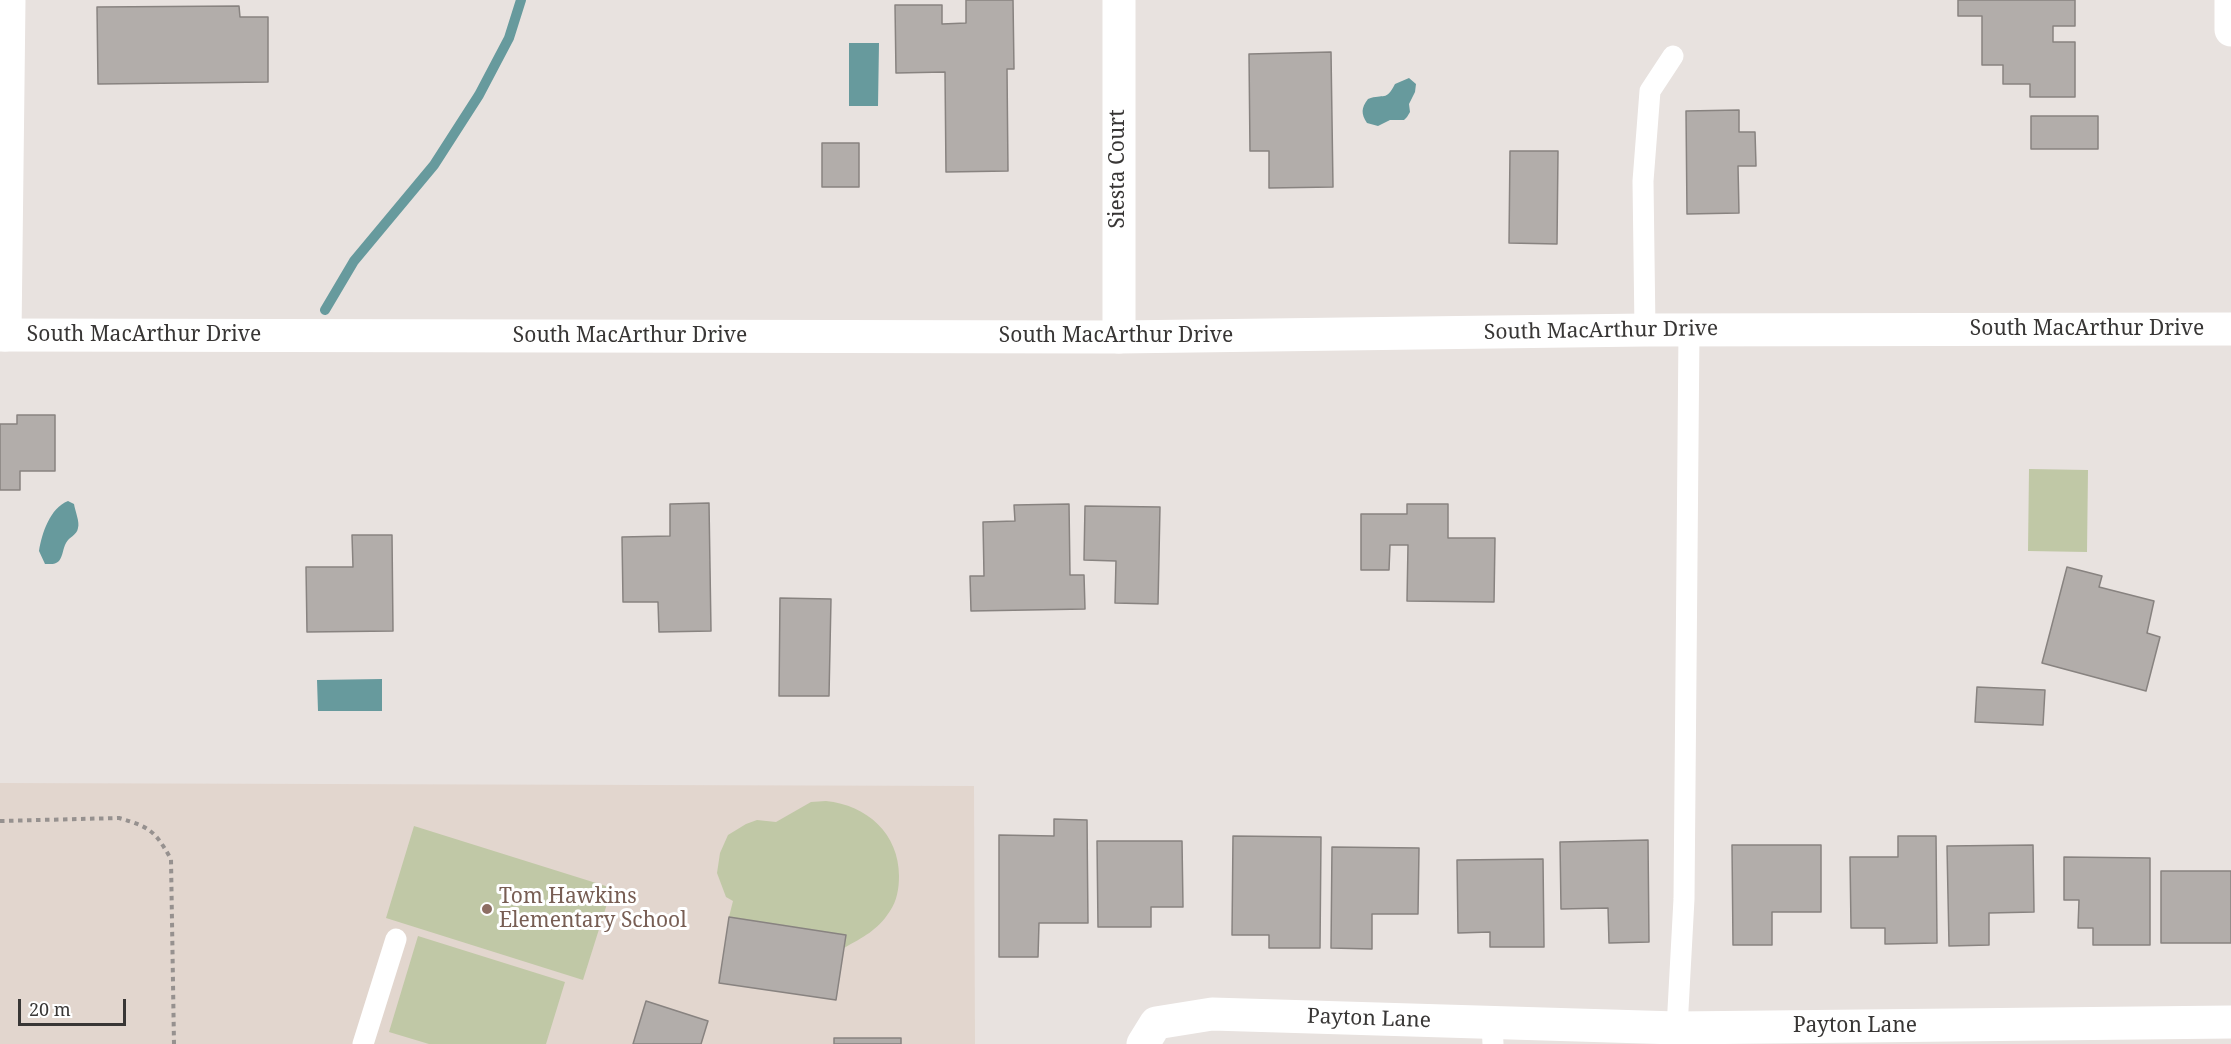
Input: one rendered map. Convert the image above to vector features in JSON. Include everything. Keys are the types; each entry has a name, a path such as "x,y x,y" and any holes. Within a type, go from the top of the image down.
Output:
{"street":[{"path":"2,335 9,0"},
{"name":"Siesta Court","path":"1119,0 1119,337"},
{"path":"2231,0 2231,30"},
{"name":"South MacArthur Drive","path":"2,335 1119,337 1645,330 2231,329"},
{"name":"Payton Lane","path":"1150,1034 1212,1014 1492,1033 1677,1036 2231,1022"}],"lane":[{"path":"1645,330 1643,181 1650,91 1672,56"},
{"path":"1677,1036 1684,899 1689,330"},
{"path":"363,1044 396,939"}],"path":[{"path":"0,822 119,818 138,823 158,836 171,859 174,1044"}],"shaded area":[{"name":"Tom Hawkins Elementary School","path":"0,783 974,786 975,1044 0,1044"}],"green space":[{"path":"2029,469 2088,470 2087,552 2028,551"},
{"path":"826,801 855,808 867,815 887,835 893,847 898,861 899,885 894,903 880,924 844,948 846,935 729,917 733,901 726,897 717,873 720,853 728,835 757,820 776,822 811,802"},
{"path":"414,826 612,888 583,980 386,918"},
{"path":"418,936 565,982 546,1044 429,1044 389,1032"}],"water":[{"path":"849,43 879,43 878,106 849,106"},
{"path":"1409,78 1416,84 1407,117 1404,120 1390,120 1378,126 1367,123 1363,111 1368,99 1387,95 1395,84"},
{"path":"68,501 74,504 77,530 66,543 59,561 54,564 45,564 39,551 42,537 56,509"},
{"path":"382,679 382,711 318,711 317,680"}],"building":[{"path":"966,0 1013,0 1014,69 1007,69 1008,171 946,172 945,72 896,73 895,5 942,5 942,24 966,23"},
{"path":"1958,0 2075,0 2075,26 2053,26 2053,42 2075,42 2075,97 2030,97 2030,84 2003,84 2003,65 1982,65 1982,16 1958,16"},
{"path":"239,6 240,17 268,17 268,82 98,84 97,7"},
{"path":"1331,52 1333,187 1269,188 1269,151 1250,151 1249,54"},
{"path":"1739,110 1739,132 1755,132 1756,166 1738,166 1739,213 1687,214 1686,111"},
{"path":"2031,116 2098,116 2098,149 2031,149"},
{"path":"822,143 859,143 859,187 822,187"},
{"path":"1510,151 1558,151 1557,244 1509,243"},
{"path":"17,415 55,415 55,471 20,471 20,490 0,490 0,424 17,424"},
{"path":"709,503 711,631 659,632 658,602 623,602 622,537 670,536 670,504"},
{"path":"1069,504 1070,575 1084,575 1085,609 971,611 970,576 984,576 983,522 1015,521 1014,505"},
{"path":"1407,504 1448,504 1448,538 1495,538 1494,602 1407,601 1408,545 1390,545 1389,570 1361,570 1361,514 1407,514"},
{"path":"1085,506 1160,507 1158,604 1115,603 1116,561 1084,560"},
{"path":"352,535 392,535 393,631 307,632 306,567 353,567"},
{"path":"2067,567 2102,576 2099,587 2154,601 2147,633 2160,637 2146,691 2042,663"},
{"path":"780,598 831,599 829,696 779,696"},
{"path":"1977,687 2045,690 2043,725 1975,722"},
{"path":"1054,819 1087,820 1088,923 1039,923 1038,957 999,957 999,835 1054,836"},
{"path":"1233,836 1321,837 1320,948 1269,948 1269,935 1232,935"},
{"path":"1898,836 1936,836 1937,943 1885,944 1885,928 1851,928 1850,857 1898,857"},
{"path":"1648,840 1649,942 1609,943 1608,908 1561,909 1560,842"},
{"path":"1097,841 1182,841 1183,907 1151,907 1151,927 1098,927"},
{"path":"1732,845 1821,845 1821,912 1772,912 1772,945 1733,945"},
{"path":"2033,845 2034,912 1989,913 1989,945 1949,946 1947,846"},
{"path":"1332,847 1419,848 1418,914 1372,914 1372,949 1331,948"},
{"path":"2064,857 2150,858 2150,945 2093,945 2093,928 2078,928 2079,900 2064,900"},
{"path":"1543,859 1544,947 1490,947 1490,932 1458,933 1457,860"},
{"path":"2161,871 2231,871 2231,943 2161,943"},
{"path":"729,917 846,935 836,1000 719,983"},
{"path":"646,1001 708,1021 701,1044 633,1044"},
{"path":"834,1038 901,1038 901,1044 834,1044"}],"waterway":[{"path":"325,310 354,261 434,165 479,95 509,38 521,0"}],"place":[{"name":"Tom Hawkins Elementary School","path":"487,909"}]}
